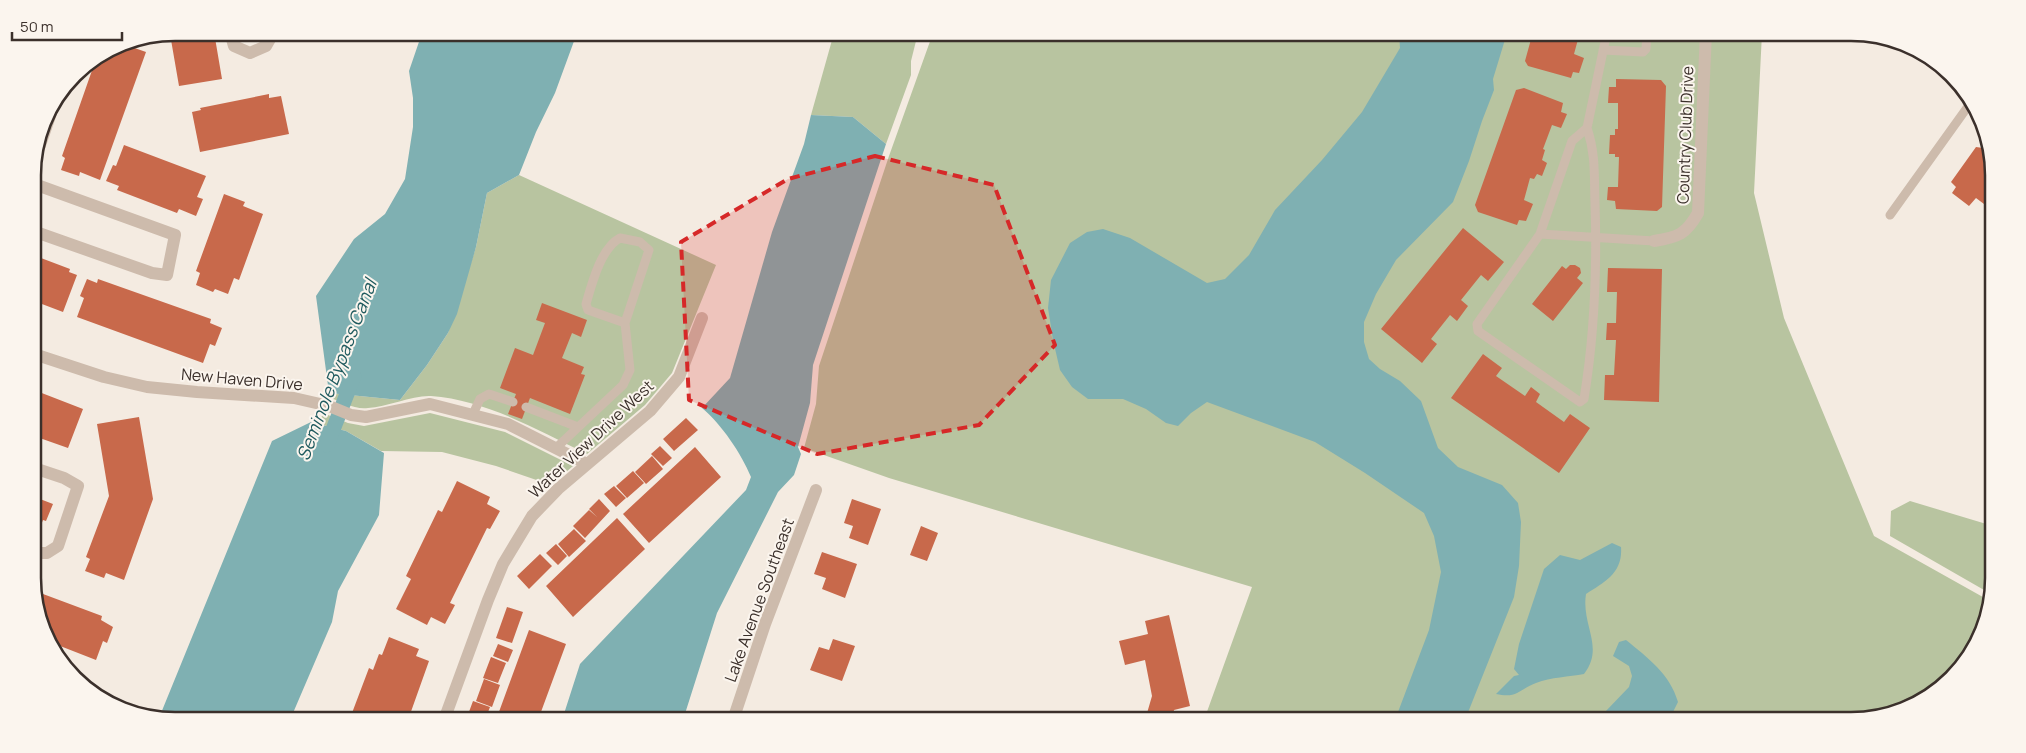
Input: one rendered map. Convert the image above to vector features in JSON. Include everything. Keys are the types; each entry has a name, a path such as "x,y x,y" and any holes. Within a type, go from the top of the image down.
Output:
{"street":[{"path":"233,41 234,46 250,53 266,46 269,41"},
{"name":"Country Club Drive","path":"1654,241 1676,238 1690,228 1698,212 1706,41"},
{"path":"42,187 175,235 167,275 152,273 42,234"},
{"name":"Water View Drive West","path":"447,712 503,564 532,516 558,489 650,411 679,377 702,318"},
{"name":"New Haven Drive","path":"42,356 147,387 294,398 329,406 351,415 366,418 430,404 508,424 588,464"},
{"path":"41,470 64,478 78,486 58,546 47,553 41,553"},
{"name":"Lake Avenue Southeast","path":"736,712 765,624 816,490"}],"lane":[{"path":"1587,128 1572,141 1540,234 1476,324 1478,331 1580,402 1584,399 1589,368 1596,237 1594,148 1587,128 1605,41"},
{"path":"1603,50 1643,52 1646,49 1646,41"},
{"path":"1890,215 1967,108"},
{"path":"1540,234 1654,241"},
{"path":"556,448 623,385 630,370 624,323 649,250 640,242 620,238 612,242 606,250 586,304 588,310 624,323"},
{"path":"473,414 480,399 489,394 513,402"},
{"path":"526,407 578,427"}],"highlighted area":[{"path":"875,156 994,185 1055,345 979,425 817,454 689,400 681,242 788,179"}],"green space":[{"path":"832,41 916,41 911,61 911,75 886,144 853,117 811,115"},
{"path":"930,41 1762,41 1754,193 1784,318 1874,536 1983,597 1978,621 1962,652 1951,666 1932,684 1910,698 1894,705 1877,709 1859,711 1207,711 1252,587 889,478 804,448 816,404 819,366 889,156"},
{"path":"519,175 716,265 672,373 645,405 587,454 531,426 472,403 424,396 363,408 328,397 329,393 400,400 427,365 448,333 476,247 487,193"},
{"path":"323,413 348,423 364,426 430,413 505,432 573,466 551,485 496,466 442,452 381,451 346,431 319,424"},
{"path":"1910,501 1985,524 1984,590 1890,536 1891,511"}],"water":[{"path":"419,41 574,41 555,93 536,132 519,175 487,193 476,247 457,314 448,333 427,365 400,400 329,393 316,296 354,239 385,214 405,179 413,127 413,98 409,71"},
{"path":"1400,41 1505,41 1493,79 1494,90 1453,202 1396,260 1376,294 1364,322 1364,342 1369,359 1380,369 1400,381 1421,401 1438,448 1458,467 1502,485 1518,503 1521,522 1519,566 1514,597 1468,711 1398,711 1429,630 1441,572 1434,536 1424,513 1315,442 1207,402 1191,413 1178,426 1166,423 1146,409 1123,399 1088,399 1072,387 1060,370 1048,308 1051,280 1070,243 1087,232 1103,229 1130,238 1207,283 1225,279 1249,255 1275,210 1322,160 1362,112 1400,48"},
{"path":"811,115 853,117 886,144 813,365 810,403 798,447 801,454 794,475 778,492 717,613 686,712 565,712 580,664 746,490 751,477 742,458 724,431 702,408 730,378 772,232 804,144"},
{"path":"311,422 346,431 384,453 379,515 338,591 332,622 293,712 162,711 272,441"},
{"path":"1612,543 1621,547 1621,556 1616,570 1606,581 1586,594 1585,605 1593,645 1590,664 1584,674 1542,681 1514,694 1496,694 1514,676 1519,675 1514,669 1519,644 1544,569 1560,555 1580,560"},
{"path":"1626,640 1664,675 1670,683 1678,702 1673,711 1606,711 1629,687 1632,676 1629,666 1613,656 1619,642"}],"building":[{"path":"171,41 216,41 222,79 179,86"},
{"path":"1531,41 1578,41 1574,54 1584,58 1579,73 1573,72 1571,78 1528,66 1525,61"},
{"path":"132,48 146,52 100,180 80,172 79,176 61,170 65,158 62,156 92,71 108,59"},
{"path":"1616,79 1661,80 1666,86 1662,207 1657,211 1616,209 1615,201 1607,200 1608,187 1618,187 1619,157 1615,157 1615,154 1609,154 1610,135 1615,135 1615,129 1618,129 1618,103 1608,103 1609,87 1616,87"},
{"path":"1524,88 1563,103 1561,112 1567,114 1561,128 1552,125 1543,149 1545,150 1542,160 1547,163 1542,176 1537,174 1534,179 1530,178 1524,200 1533,204 1526,221 1519,220 1517,225 1478,212 1475,205 1516,90"},
{"path":"269,94 269,98 281,96 289,134 200,152 192,112 201,110 200,108"},
{"path":"124,145 206,176 197,197 203,199 196,216 179,209 177,213 117,190 119,186 106,181 113,165 116,166"},
{"path":"1976,147 1982,148 1984,158 1985,205 1976,198 1969,206 1952,193 1956,187 1951,182"},
{"path":"224,194 245,202 243,206 263,214 239,280 234,278 228,294 215,289 213,292 196,285 200,273 196,271"},
{"path":"1463,228 1504,262 1488,281 1481,275 1461,300 1468,306 1457,321 1450,315 1431,339 1437,344 1422,363 1381,329"},
{"path":"42,258 70,269 69,272 77,275 63,312 42,304"},
{"path":"1570,265 1580,268 1581,273 1577,278 1583,283 1553,321 1532,304 1562,266 1566,269"},
{"path":"1608,268 1662,269 1659,402 1604,400 1605,375 1614,375 1616,340 1606,340 1607,323 1616,323 1617,292 1607,292"},
{"path":"87,279 97,283 98,279 211,319 210,323 222,328 215,346 210,344 203,363 77,317 84,298 80,296"},
{"path":"542,303 587,320 581,337 572,333 562,358 584,367 581,374 585,375 570,414 530,398 522,419 508,414 516,394 500,388 515,348 533,355 545,323 536,320"},
{"path":"1483,354 1502,368 1496,376 1525,396 1531,387 1540,394 1536,402 1564,422 1570,414 1590,428 1559,473 1451,398"},
{"path":"41,393 83,409 68,448 41,439"},
{"path":"139,417 153,499 124,580 106,573 104,578 85,571 90,559 86,557 109,496 97,424"},
{"path":"686,418 698,430 674,451 663,439"},
{"path":"660,446 672,458 663,466 651,454"},
{"path":"695,447 721,477 649,543 623,514"},
{"path":"652,456 663,469 646,484 635,472"},
{"path":"633,471 644,483 627,498 616,486"},
{"path":"457,481 490,497 487,504 500,511 490,529 487,528 450,603 455,605 445,624 431,617 427,625 396,609 411,579 406,576 438,510 442,512"},
{"path":"614,486 626,498 616,507 604,494"},
{"path":"41,499 53,504 46,521 43,520 41,525"},
{"path":"599,499 610,511 585,538 573,526 589,510 597,517 589,509"},
{"path":"852,499 881,509 868,545 849,538 853,526 844,523"},
{"path":"617,518 645,549 573,617 546,586"},
{"path":"921,526 938,533 927,561 910,555"},
{"path":"574,529 586,541 569,557 558,544"},
{"path":"556,544 567,556 558,565 546,553"},
{"path":"822,552 857,564 845,598 822,589 826,578 814,574"},
{"path":"540,554 552,566 529,589 517,576"},
{"path":"43,594 102,616 101,620 113,627 107,643 103,641 96,660 60,646 48,621"},
{"path":"507,607 523,612 512,643 496,638"},
{"path":"1169,615 1190,706 1174,711 1148,711 1152,696 1145,660 1125,665 1119,641 1148,634 1145,621"},
{"path":"529,630 566,644 541,712 499,712"},
{"path":"389,637 419,649 416,656 429,661 411,712 352,712 369,668 373,670 379,654 382,655"},
{"path":"833,639 855,646 842,681 810,670 819,647 829,650"},
{"path":"498,644 513,650 508,662 493,656"},
{"path":"491,657 506,663 498,683 483,678"},
{"path":"484,679 500,685 492,707 476,701"},
{"path":"473,701 490,707 488,712 469,712"}],"waterway":[{"name":"Seminole Bypass Canal","path":"327,445 354,376"}]}
